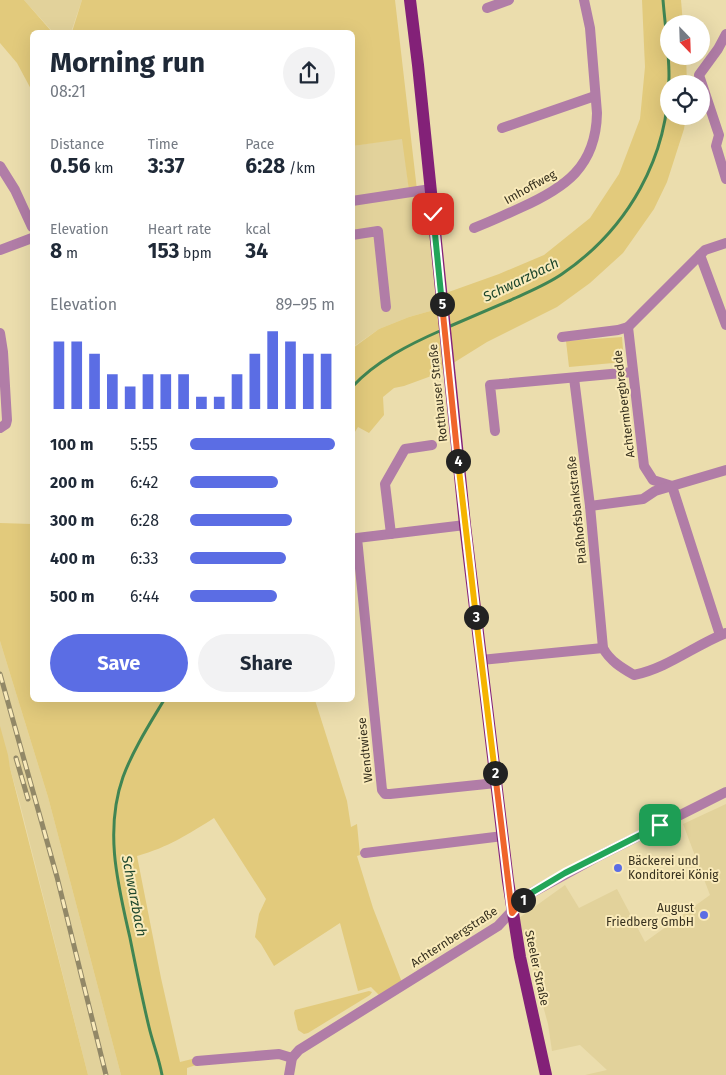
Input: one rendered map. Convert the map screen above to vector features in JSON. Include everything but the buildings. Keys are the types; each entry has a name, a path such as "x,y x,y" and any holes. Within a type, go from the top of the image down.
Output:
{"main road":[{"name":"Rotthauser Straße","path":"410,0 465,525 496,783"},
{"name":"Steeler Straße","path":"496,783 512,913 546,1075"}],"street":[{"path":"486,8 509,0"},
{"name":"Imhoffweg","path":"474,228 536,201 561,187 571,178 584,161 592,142 596,125 590,28 584,0"},
{"path":"726,34 718,49 699,74 719,135 716,146 726,179"},
{"path":"502,128 595,96"},
{"path":"0,166 16,190 30,222"},
{"path":"355,201 430,189"},
{"path":"355,235 378,231 386,307"},
{"path":"0,250 30,239"},
{"path":"562,337 628,327 705,250 726,243"},
{"path":"700,255 726,325"},
{"name":"Achtermbergbredde","path":"628,327 644,466 652,480 672,486"},
{"path":"0,333 8,420 1,428"},
{"path":"495,431 490,385 632,372"},
{"name":"Plaßhofsbankstraße","path":"574,378 590,506 603,648"},
{"path":"391,534 386,484 404,449 432,445"},
{"path":"590,506 643,499 655,491 726,470"},
{"path":"481,660 603,648 607,655 620,667 634,675 661,666 723,634 672,486"},
{"name":"Wendtwiese","path":"465,525 355,538 357,592 382,790 385,794 390,794 496,783"},
{"name":"Achternbergstraße","path":"292,1058 299,1050 498,926 525,897 565,873 726,792"},
{"path":"365,853 503,836"},
{"path":"197,1061 279,1054 292,1058 289,1075"}],"shaded area":[{"path":"0,0 24,0 50,30 30,30 30,87 17,63 0,43"},
{"path":"24,0 82,0 72,30 51,30"},
{"path":"82,0 395,0 417,190 409,191 402,139 355,146 355,30 73,30"},
{"path":"642,0 681,0 682,15 660,15 660,65 686,65 687,75 660,75 660,125 685,125 684,129 667,182 654,209 623,253 590,283 557,307 487,342 434,375 394,388 383,397 384,415 369,433 358,427 355,432 355,347 379,329 409,317 441,308 443,294 499,274 544,255 590,218 619,174 640,119 645,67"},
{"path":"403,138 409,191 355,200 355,146"},
{"path":"430,190 441,308 409,317 379,329 355,346 355,201"},
{"path":"622,337 624,362 569,367 566,341"},
{"path":"0,523 30,524 30,702 316,702 347,801 351,827 357,824 360,855 357,856 373,908 403,985 382,998 371,987 358,991 340,923 274,966 255,937 259,914 266,899 214,818 168,845 137,856 180,1062 196,1058 196,1065 187,1068 187,1075 121,1075 48,797 0,641"},
{"path":"0,641 48,797 121,1075 88,1075 0,732"},
{"path":"0,726 8,755 88,1075 0,1075"},
{"path":"726,804 726,1075 585,1075 607,1070 580,1045 552,1051 548,1024 519,918 565,885 579,908 617,889 645,942 710,895 683,824"},
{"path":"369,991 372,992 370,995 308,1033 304,1034 298,1030 295,1010"}],"waterway":[{"name":"Schwarzbach","path":"448,327 556,278 586,256 625,213 653,162 662,135 667,106 669,76 663,0"},
{"name":"Schwarzbach","path":"355,384 372,369 394,354 442,330"},
{"name":"Schwarzbach","path":"162,1075 146,1016 121,898 115,858 114,817 117,797 127,767 136,747 163,702"}],"railway":[{"path":"0,674 57,877 106,1075"},
{"path":"16,758 28,799"}],"place":[{"name":"Bäckerei und Konditorei König","path":"618,868"},
{"name":"August Friedberg GmbH","path":"704,915"}],"route":[{"path":"433,214 465,525 512,913 525,897 533,892 565,873 660,825"}]}
